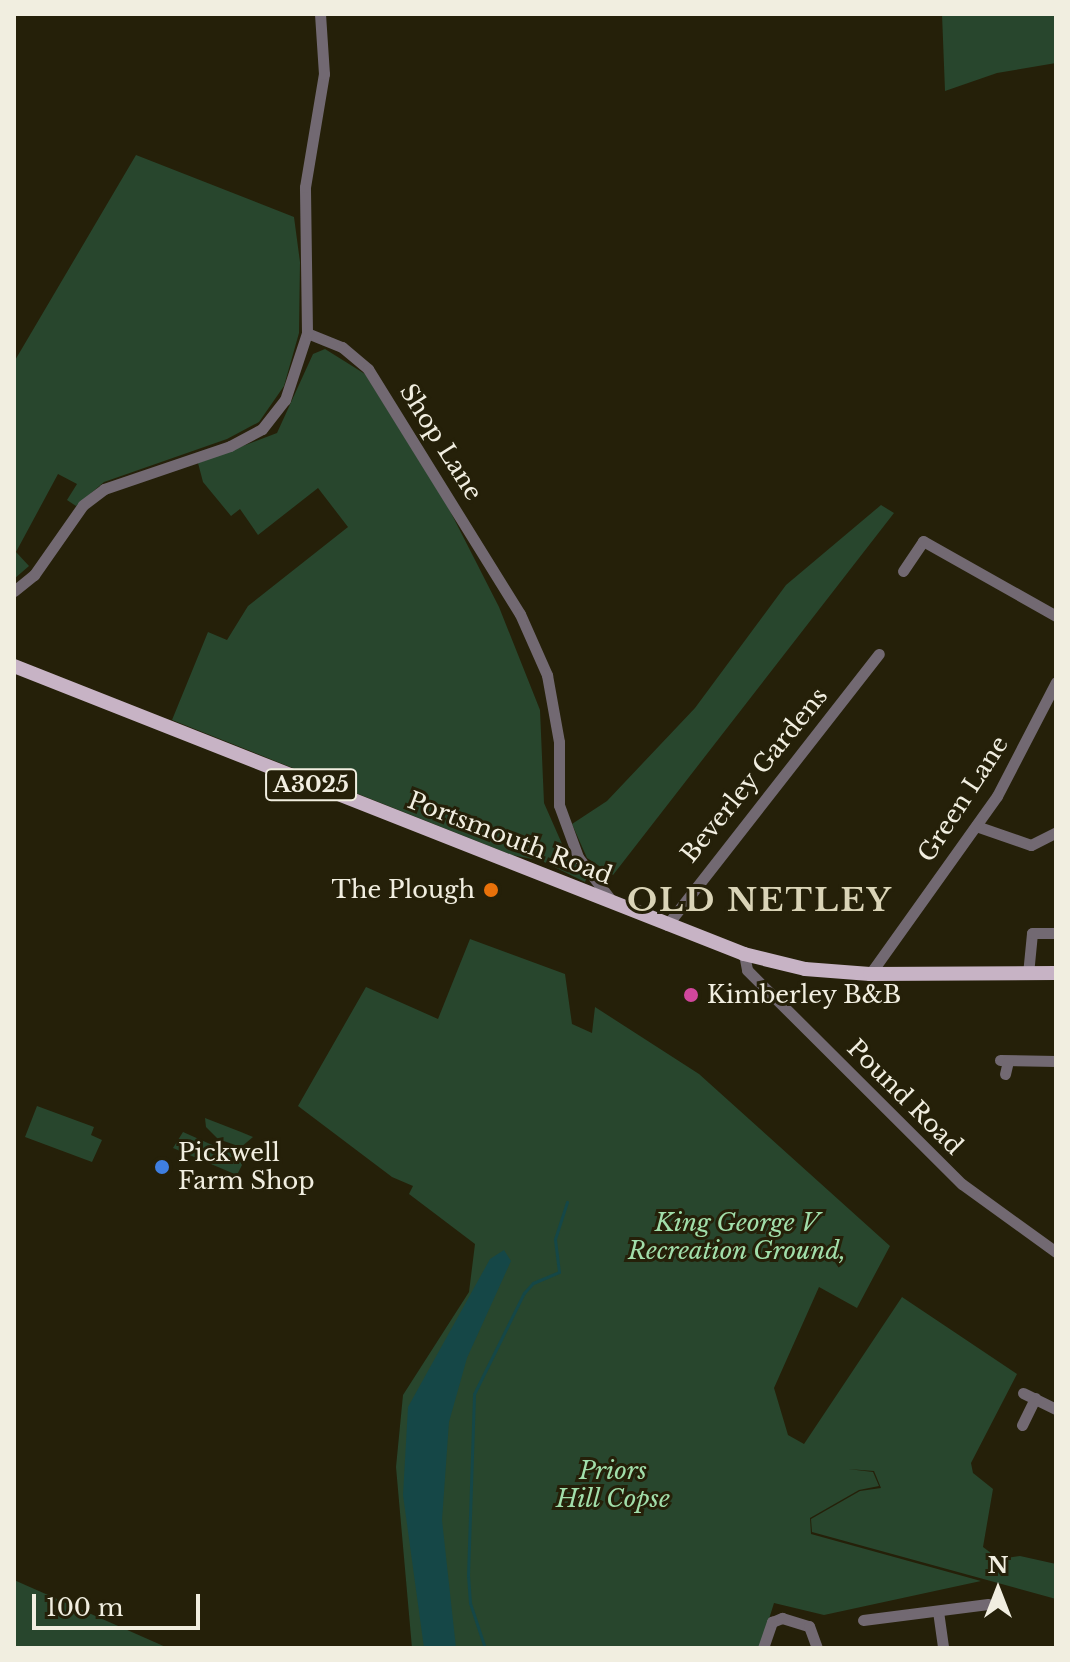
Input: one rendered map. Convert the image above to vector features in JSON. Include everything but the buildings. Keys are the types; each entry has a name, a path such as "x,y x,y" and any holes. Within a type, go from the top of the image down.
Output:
{"main road":[{"name":"Portsmouth Road","path":"14,666 744,954 805,969 870,974 1056,973"}],"street":[{"path":"14,591 34,575 83,505 104,489 230,446 262,429 285,400 307,333 305,187 324,74 320,14"},
{"name":"Shop Lane","path":"307,333 342,347 368,369 520,614 547,675 559,742 559,805 578,857 611,900"},
{"path":"903,571 923,541 1056,616"},
{"name":"Beverley Gardens","path":"667,925 879,654"},
{"name":"Green Lane","path":"870,974 976,826 1056,682"},
{"path":"976,826 1031,845 1056,832"},
{"path":"1028,974 1032,933 1056,933"},
{"name":"Pound Road","path":"744,954 747,970 962,1184 1056,1252"},
{"path":"1004,1065 1056,1061"},
{"path":"1023,1393 1056,1409"},
{"path":"1022,1425 1035,1398"},
{"path":"863,1620 988,1604"},
{"path":"938,1611 943,1648"},
{"path":"763,1648 772,1622 782,1618 809,1626 817,1648"}],"green space":[{"path":"942,14 1056,14 1056,63 997,73 945,91"},
{"path":"136,155 294,217 300,262 299,333 284,386 259,422 227,439 104,482 76,506 67,500 77,484 58,474 16,552 29,566 14,579 14,362"},
{"path":"325,349 365,374 448,507 499,607 540,710 544,803 566,853 587,877 585,882 542,861 512,855 172,720 208,632 227,640 248,606 348,527 318,488 258,535 240,509 231,516 203,482 198,463 277,433 313,354"},
{"path":"881,505 894,513 613,875 587,858 572,824 607,801 695,708 786,585"},
{"path":"470,939 565,974 572,1024 592,1033 595,1007 699,1074 890,1246 857,1308 819,1287 774,1388 788,1435 804,1444 902,1297 1017,1374 971,1463 973,1473 993,1489 983,1547 999,1559 1020,1556 1056,1564 1056,1599 812,1532 811,1519 860,1491 881,1488 874,1471 848,1469 873,1472 879,1486 859,1490 810,1518 811,1534 981,1581 824,1615 774,1603 760,1648 412,1648 396,1467 403,1395 469,1292 475,1244 409,1194 413,1186 392,1177 298,1106 366,987 438,1019"},
{"path":"37,1106 94,1127 91,1135 102,1140 92,1162 25,1137"},
{"path":"205,1118 253,1137 241,1147 218,1139 206,1127"},
{"path":"183,1132 237,1156 242,1165 237,1175 173,1148"},
{"path":"14,1580 168,1648 14,1648"}],"water":[{"path":"504,1250 511,1261 467,1358 449,1422 442,1520 456,1648 424,1648 403,1495 408,1407 490,1259"}],"waterway":[{"path":"485,1648 470,1603 468,1576 474,1394 524,1293 533,1283 559,1272 555,1239 567,1202"}],"place":[{"name":"The Plough","path":"491,890"},
{"name":"Kimberley B&B","path":"691,995"},
{"name":"Pickwell Farm Shop","path":"162,1167"}],"district":[{"name":"OLD NETLEY","path":"760,900"}],"park label":[{"name":"King George V Recreation Ground,","path":"737,1237"},
{"name":"Priors Hill Copse","path":"613,1485"}]}
